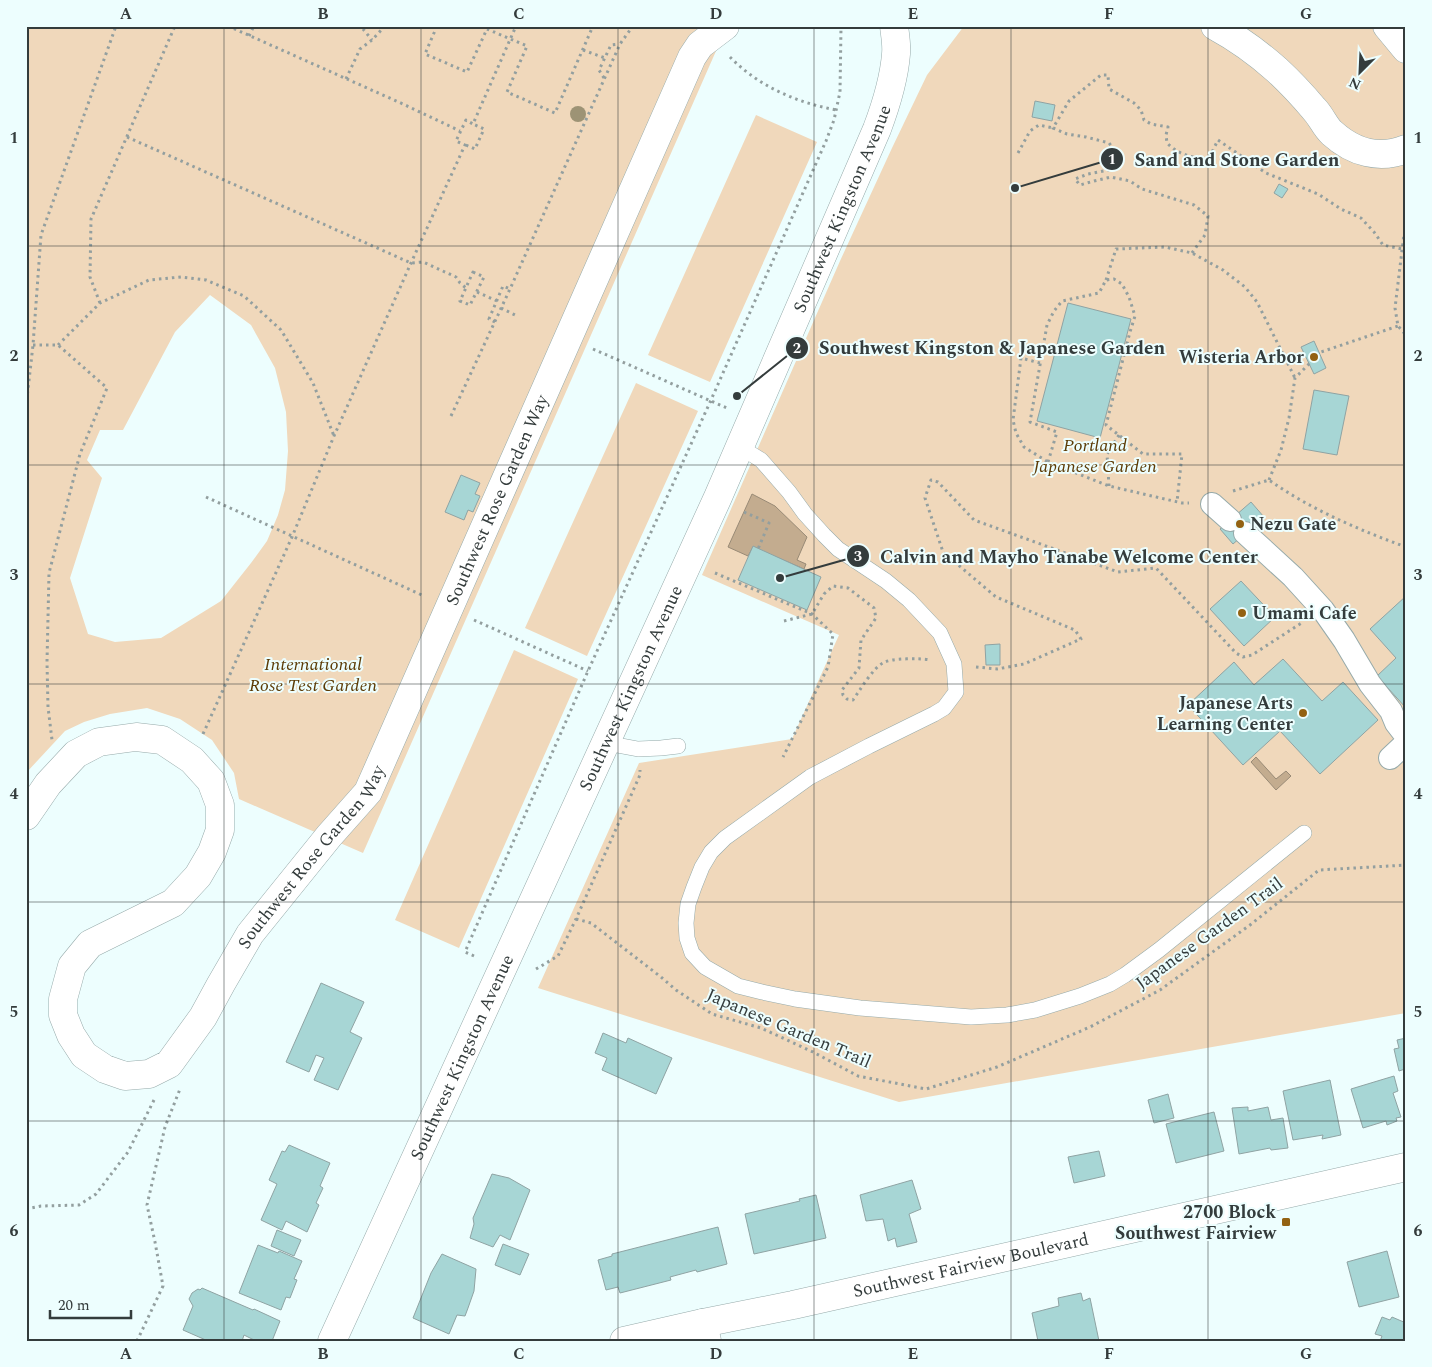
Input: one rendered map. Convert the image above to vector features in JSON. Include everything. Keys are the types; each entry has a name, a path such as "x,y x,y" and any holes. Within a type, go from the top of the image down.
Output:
{"street":[{"name":"Southwest Kingston Avenue","path":"332,1341 740,447 883,114 891,87 896,52 894,26"},
{"path":"1215,26 1235,37 1277,70 1315,110 1331,133 1354,149 1374,155 1396,154 1406,149"},
{"path":"1387,26 1406,49"},
{"name":"Southwest Rose Garden Way","path":"26,816 48,784 76,754 99,742 136,737 162,740 192,760 211,781 220,805 220,830 212,852 198,876 173,903 90,944 72,966 62,999 63,1015 71,1035 84,1055 105,1069 125,1076 149,1074 169,1064 204,1017 250,934 317,850 368,792 692,57 700,45 725,40"},
{"path":"1212,504 1293,577 1322,610 1344,640 1370,684 1391,711 1396,723 1406,736"},
{"name":"Southwest Fairview Boulevard","path":"624,1341 705,1332 793,1305 1406,1167"}],"lane":[{"path":"740,447 761,460 805,514 838,549 886,581 909,600 940,633 954,664 956,692 944,708 810,777 725,838 711,852 702,867 688,904 686,923 687,938 692,953 705,967 738,986 795,999 860,1008 971,1017 1007,1015 1035,1010 1080,996 1110,984 1125,975 1304,832"},
{"path":"606,743 638,749 678,746"}],"path":[{"path":"26,407 33,345 41,235 116,26"},
{"path":"100,303 90,277 91,219 176,26"},
{"path":"228,26 460,131"},
{"path":"249,36 254,26"},
{"path":"357,26 363,29 372,40"},
{"path":"346,79 360,49 372,40 385,26"},
{"path":"438,26 425,54 467,72 487,29 527,46 508,92 555,113 593,26"},
{"path":"473,124 516,26"},
{"path":"451,416 604,78 620,44 633,26"},
{"path":"474,956 465,952 588,670 826,141 837,110 840,92 841,27"},
{"path":"725,40 741,68 764,85 797,99 837,110"},
{"path":"604,78 599,70 611,45 620,44"},
{"path":"583,50 605,58"},
{"path":"1053,128 1069,101 1101,75 1108,75 1109,89 1141,110 1144,120 1151,124 1168,127 1167,143 1175,151 1182,155 1206,160 1218,140 1266,173 1318,194 1341,209 1361,218 1374,232 1382,245 1402,249"},
{"path":"466,120 473,124 484,129 475,149 456,141 466,120"},
{"path":"1018,153 1030,131 1039,125 1108,143 1119,156 1109,170 1088,174 1075,179 1080,185 1111,177 1130,181 1142,189 1194,205 1208,216 1205,234 1192,253"},
{"path":"126,138 411,263 423,262 456,277 466,288"},
{"path":"192,760 411,263 466,145"},
{"path":"1406,232 1402,249 1395,308 1398,326 1406,335"},
{"path":"1048,462 1057,432 1030,422 1047,325 1054,311 1062,301 1098,294 1106,280 1116,249 1165,247 1192,253 1223,270 1245,287 1257,302 1295,378 1289,418 1269,480"},
{"path":"473,272 484,277 476,292 470,305 460,301 473,272"},
{"path":"58,345 100,303 149,280 181,277 206,280 244,296 281,330 313,383 334,436"},
{"path":"1106,280 1114,279 1122,284 1129,297 1135,316 1106,426 1143,454 1182,454 1177,502"},
{"path":"495,322 489,319 503,286 510,289"},
{"path":"476,292 497,301"},
{"path":"501,308 514,315"},
{"path":"1295,378 1321,352 1398,326"},
{"path":"33,345 58,345 107,388 80,454 49,573 48,707 53,749 63,768"},
{"path":"591,348 711,400"},
{"path":"1040,363 1022,358 1013,420 1016,433 1024,447 1048,462 1109,486 1182,503 1212,504 1233,491 1269,480"},
{"path":"1109,486 1108,454 1119,435"},
{"path":"784,621 812,614 824,594 833,586 848,588 874,608 876,618 861,640 859,668 842,690 842,695 847,699 853,700 872,673 883,662 901,659 926,659 996,669 1024,664 1081,639 1076,630 996,597 942,552 925,498 931,480 938,482 974,520 1118,572 1156,568 1236,653 1243,657 1252,655 1322,610"},
{"path":"1269,480 1290,495 1306,503 1376,536 1406,547"},
{"path":"206,497 427,597"},
{"path":"744,512 769,523 758,549"},
{"path":"715,573 812,614 833,634 828,667 783,758"},
{"path":"468,617 588,670"},
{"path":"536,969 558,956 640,775 640,764"},
{"name":"Japanese Garden Trail","path":"576,919 591,923 676,990 712,1014 761,1028 814,1052 858,1076 926,1089 997,1067 1090,1027 1160,990 1250,925 1319,870 1406,864"},
{"path":"137,1341 162,1286 147,1205 165,1128 181,1087"},
{"path":"26,1209 41,1206 79,1206 96,1194 128,1152 154,1100 159,1094"}],"green space":[{"name":"International Rose Test Garden","path":"26,26 727,26 363,853 239,799 234,773 212,740 180,719 147,708 110,714 84,722 65,731 26,773","holes":["210,295 251,325 275,368 286,412 288,451 285,490 278,515 267,541 221,601 161,638 115,642 88,634 70,578 102,478 87,460 100,430 123,430 175,332"]},
{"name":"Portland Japanese Garden","path":"964,26 1406,26 1406,1013 899,1102 538,988 639,763 792,739 839,635 702,575 840,261 892,148 927,75"},
{"path":"756,115 817,142 710,382 648,355"},
{"path":"636,383 698,411 587,656 525,628"},
{"path":"514,650 578,679 459,948 395,920"}],"shaded area":[{"path":"752,494 775,506 807,537 797,560 806,564 804,569 753,547 748,556 728,547"},
{"path":"1256,757 1276,779 1286,771 1291,776 1276,790 1251,762"}],"building":[{"path":"1035,101 1055,105 1052,121 1032,117"},
{"path":"1279,184 1288,189 1282,198 1274,193"},
{"path":"1068,303 1131,319 1100,438 1037,421"},
{"name":"Wisteria Arbor","path":"1314,341 1326,368 1314,374 1301,347"},
{"path":"1314,390 1349,396 1337,455 1303,449"},
{"path":"461,475 480,483 475,494 480,496 473,512 468,510 464,520 445,512"},
{"name":"Nezu Gate","path":"1251,502 1264,517 1233,544 1220,529"},
{"path":"753,546 821,577 807,610 738,580"},
{"name":"Umami Cafe","path":"1241,581 1275,617 1244,646 1210,609"},
{"path":"1406,596 1406,708 1377,676 1396,658 1370,629"},
{"path":"1000,644 1000,665 986,665 985,645"},
{"path":"1283,659 1322,701 1343,682 1378,720 1320,774 1280,731 1243,765 1188,705 1234,662 1254,685"},
{"path":"321,983 364,1002 350,1032 362,1038 338,1090 314,1080 324,1058 316,1055 309,1072 286,1062"},
{"path":"603,1033 626,1043 628,1038 672,1058 656,1094 602,1070 607,1058 595,1053"},
{"path":"1406,1038 1406,1072 1405,1069 1399,1071 1394,1049 1399,1048 1397,1040"},
{"path":"1394,1076 1398,1091 1393,1093 1401,1117 1396,1118 1397,1121 1387,1125 1386,1121 1363,1128 1351,1089"},
{"path":"1330,1080 1341,1135 1322,1139 1323,1135 1293,1140 1283,1091"},
{"path":"1168,1094 1174,1118 1154,1123 1148,1100"},
{"path":"1248,1107 1248,1111 1268,1107 1271,1120 1283,1118 1288,1148 1271,1150 1270,1148 1239,1154 1232,1108"},
{"path":"1214,1112 1224,1151 1176,1163 1166,1124"},
{"path":"289,1145 330,1163 320,1186 323,1188 316,1203 319,1205 307,1232 286,1221 282,1230 261,1220 277,1184 269,1180 282,1151 285,1152"},
{"path":"1099,1151 1105,1176 1074,1183 1068,1157"},
{"path":"492,1174 509,1178 530,1190 510,1240 500,1235 493,1247 470,1238 474,1224 473,1218"},
{"path":"912,1180 921,1209 909,1214 917,1242 897,1247 895,1238 888,1241 883,1219 866,1221 860,1195"},
{"path":"816,1195 826,1238 754,1254 745,1214 800,1201 799,1199"},
{"path":"718,1227 727,1264 670,1277 671,1280 620,1293 618,1287 606,1290 598,1260 612,1256 612,1254"},
{"path":"277,1230 301,1240 294,1256 271,1246"},
{"path":"503,1244 529,1254 520,1275 495,1265"},
{"path":"258,1245 278,1253 279,1251 302,1261 294,1279 297,1280 290,1298 286,1297 281,1310 239,1293"},
{"path":"1387,1251 1399,1297 1359,1307 1347,1262"},
{"path":"442,1254 476,1269 474,1291 465,1316 457,1315 449,1334 413,1318 431,1273"},
{"path":"202,1288 280,1321 272,1341 256,1341 244,1335 242,1341 208,1341 183,1330 193,1306 189,1299 192,1293"},
{"path":"1081,1293 1083,1301 1090,1298 1099,1341 1038,1341 1032,1313 1059,1306 1058,1298"},
{"path":"1382,1317 1390,1320 1392,1317 1406,1323 1406,1341 1380,1341 1382,1336 1375,1334"}],"place":[{"name":"Sand and Stone Garden","path":"1015,188"},
{"name":"Wisteria Arbor","path":"1314,357"},
{"name":"Southwest Kingston & Japanese Garden","path":"737,396"},
{"name":"Nezu Gate","path":"1240,524"},
{"name":"Calvin and Mayho Tanabe Welcome Center","path":"780,578"},
{"name":"Umami Cafe","path":"1242,613"},
{"name":"Japanese Arts Learning Center","path":"1303,713"},
{"name":"2700 Block Southwest Fairview","path":"1286,1222"}]}
